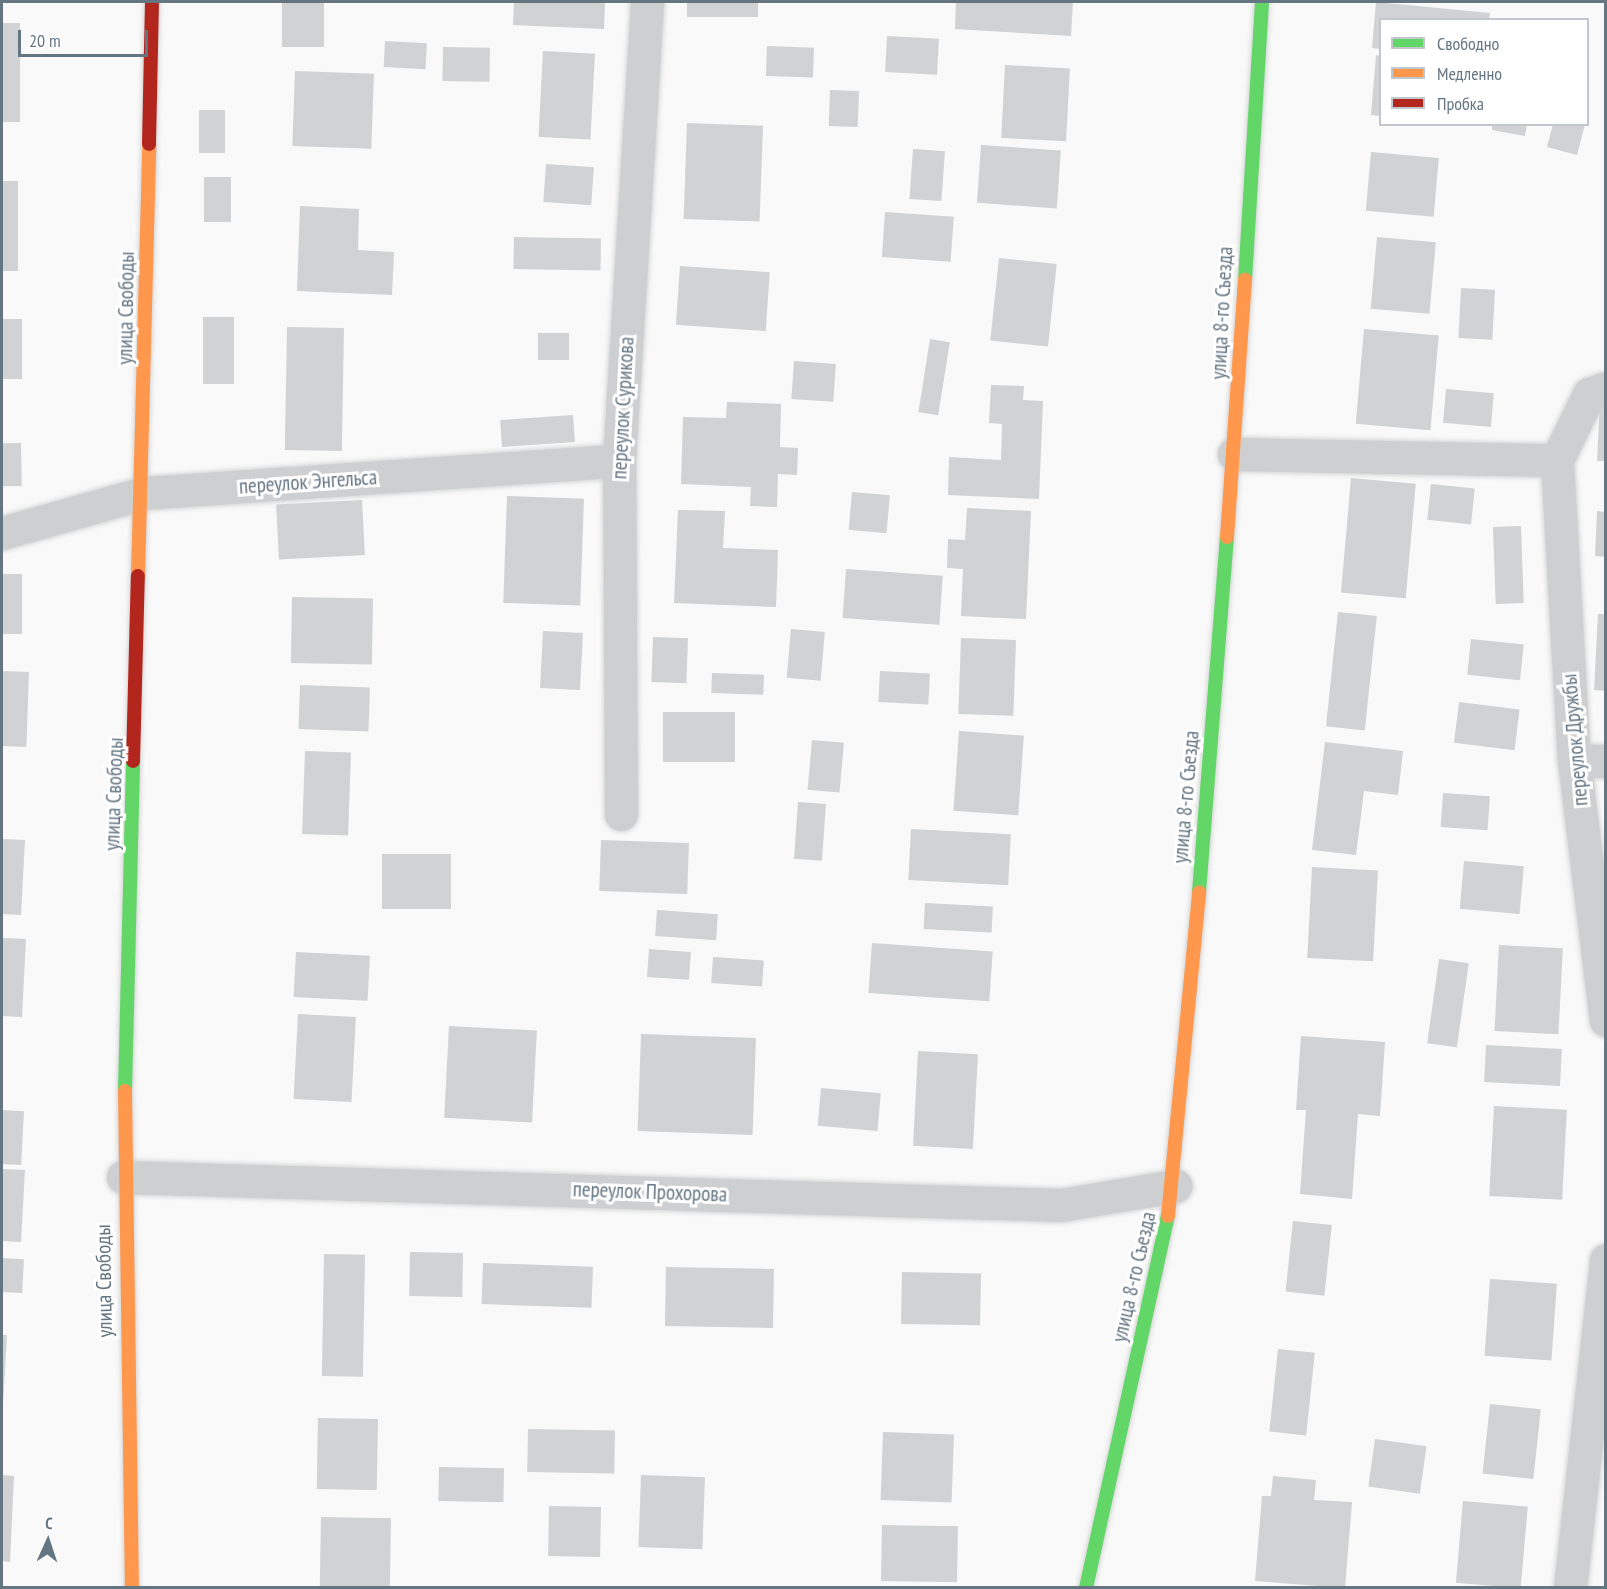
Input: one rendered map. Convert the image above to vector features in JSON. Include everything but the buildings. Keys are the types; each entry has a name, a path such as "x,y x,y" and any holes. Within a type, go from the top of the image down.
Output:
{"street":[{"name":"улица Свободы","path":"132,1587 123,1176 144,493 152,2"},
{"name":"переулок Сурикова","path":"621,814 619,461 647,2"},
{"name":"улица 8-го Съезда","path":"1086,1587 1175,1186 1234,454 1262,2"},
{"path":"1234,454 1557,460 1588,394 1605,388"},
{"name":"переулок Дружбы","path":"1557,460 1590,761 1605,1020"},
{"name":"переулок Энгельса","path":"2,532 144,493 619,461"},
{"name":"переулок Прохорова","path":"123,1176 1061,1204 1175,1186"},
{"path":"1570,1587 1605,1260"}],"traffic: fast":[{"path":"1245,280 1262,2"},
{"path":"1199,892 1227,537"},
{"path":"125,1091 133,761"},
{"path":"1086,1588 1168,1216"}],"traffic: slow":[{"path":"138,576 149,144"},
{"path":"1227,537 1245,280"},
{"path":"1168,1216 1199,892"},
{"path":"125,1091 132,1588"}],"traffic: jam":[{"path":"149,144 152,2"},
{"path":"133,761 138,576"}]}
